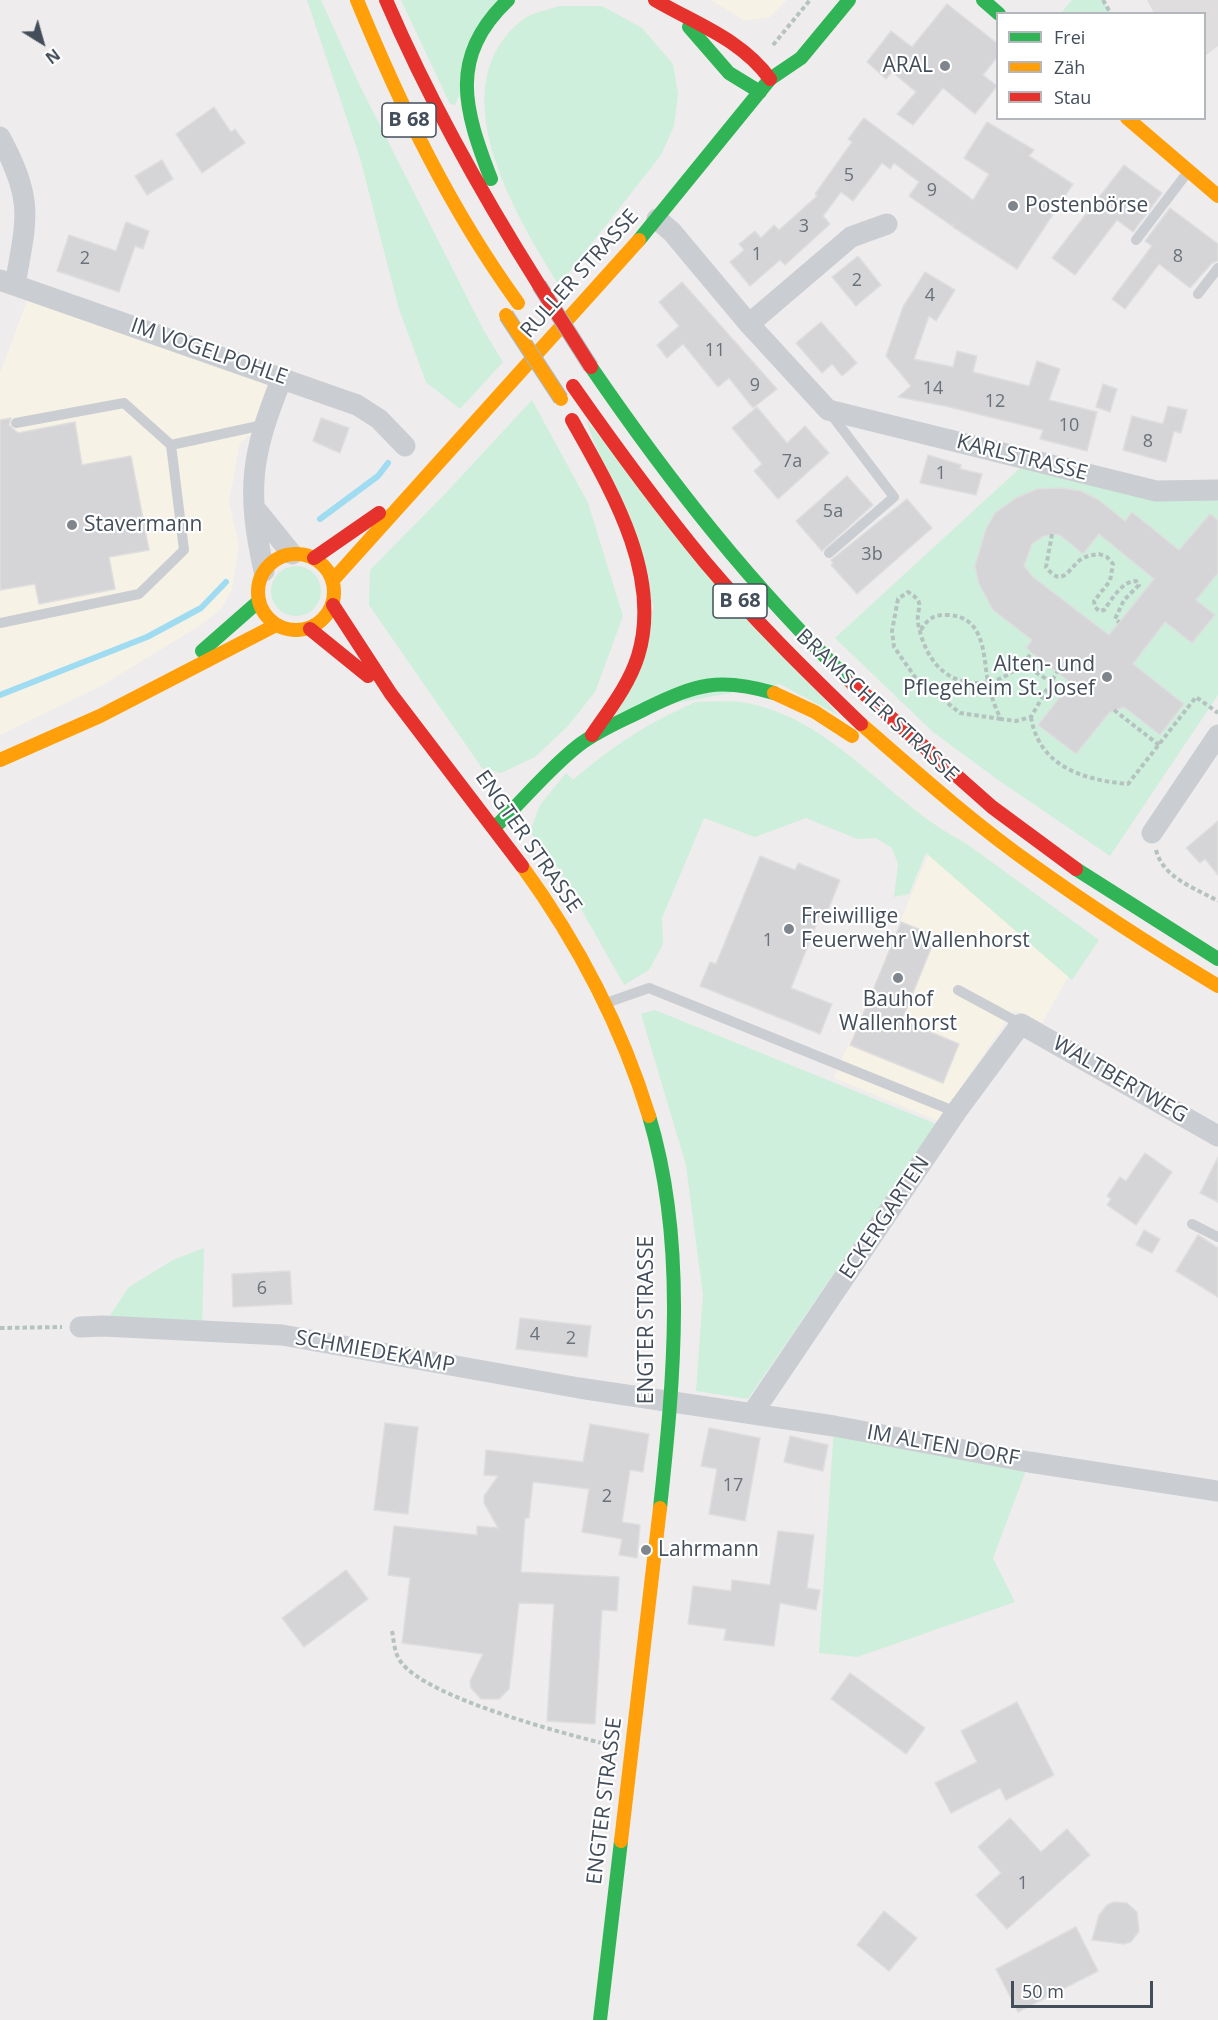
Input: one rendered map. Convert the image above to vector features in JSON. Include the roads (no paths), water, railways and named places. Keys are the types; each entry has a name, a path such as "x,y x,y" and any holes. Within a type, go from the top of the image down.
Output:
{"main road":[{"name":"B 68","path":"357,0 412,126 471,236 521,308"},
{"name":"B 68","path":"386,0 439,118 482,196 515,248"},
{"path":"508,0 486,21 473,43 466,66 466,101 479,150 511,221 515,248"},
{"path":"655,0 680,16 735,43 760,61 770,79"},
{"name":"RULLER STRASSE","path":"770,79 801,58 849,0"},
{"path":"983,0 997,12"},
{"path":"680,16 726,70 747,88 760,92"},
{"name":"RULLER STRASSE","path":"333,579 359,553 657,219 770,79 779,54"},
{"path":"1141,123 1189,171 1218,196"},
{"path":"471,236 470,256 488,285"},
{"name":"BRAMSCHER STRASSE","path":"515,248 591,367 667,476 740,567 810,643 869,699 994,808 1121,900 1218,959"},
{"path":"503,310 561,399 594,457 631,543 645,603 644,632 638,656 617,697 592,735"},
{"path":"536,331 554,358"},
{"name":"BRAMSCHER STRASSE","path":"570,381 674,527 795,660 962,813 1109,921 1218,986"},
{"name":"RULLER STRASSE","path":"314,558 414,489"},
{"path":"292,554 314,558 322,563 333,579 335,592 333,605 328,615 310,628 287,630 276,625 268,619 259,601 258,591 264,571 282,556 292,554"},
{"path":"173,676 259,601"},
{"name":"ENGTER STRASSE","path":"333,605 391,694 484,806 494,828 580,953 606,1003 648,1110 659,1155 668,1204 672,1284 669,1400 663,1488 600,2020"},
{"path":"0,760 100,716 173,676 276,625"},
{"name":"ENGTER STRASSE","path":"310,628 391,694"},
{"path":"494,828 557,764 592,735 688,689 717,684 759,688 783,695 821,714 856,739 938,807 962,813"},
{"path":"512,787 557,764"}],"street":[{"path":"0,137 16,167 27,207 8,282"},
{"path":"657,219 672,232 749,324 828,410"},
{"path":"749,324 851,237 887,224"},
{"name":"IM VOGELPOHLE","path":"8,282 357,405 379,419 405,446"},
{"path":"264,571 255,536 252,483 263,424 282,378"},
{"name":"KARLSTRASSE","path":"828,410 1156,491 1218,490"},
{"path":"255,507 292,554"},
{"path":"1152,833 1218,735"},
{"name":"ECKERGARTEN","path":"752,1414 956,1112 1021,1024"},
{"name":"WALTBERTWEG","path":"1021,1024 1218,1136"},
{"name":"SCHMIEDEKAMP","path":"80,1327 103,1326 282,1335 579,1388 669,1400"},
{"name":"IM ALTEN DORF","path":"669,1400 1218,1491"}],"lane":[{"path":"1136,240 1189,171"},
{"path":"1198,294 1218,268"},
{"path":"0,623 139,594 184,549 171,445 124,403 16,423"},
{"path":"828,410 894,497 829,553"},
{"path":"171,445 263,424"},
{"path":"606,1003 649,988 956,1112"},
{"path":"958,990 1021,1024"},
{"path":"1192,1224 1218,1237"}],"waterway":[{"path":"320,519 378,476 388,463"},
{"path":"0,695 147,637 201,608 226,582"}],"place":[{"name":"ARAL","path":"945,66"},
{"name":"Postenbörse","path":"1013,206"},
{"name":"Stavermann","path":"72,525"},
{"name":"Alten- und Pflegeheim St. Josef","path":"1107,677"},
{"name":"Freiwillige Feuerwehr Wallenhorst","path":"789,929"},
{"name":"Bauhof Wallenhorst","path":"898,978"},
{"name":"Lahrmann","path":"646,1550"}]}
